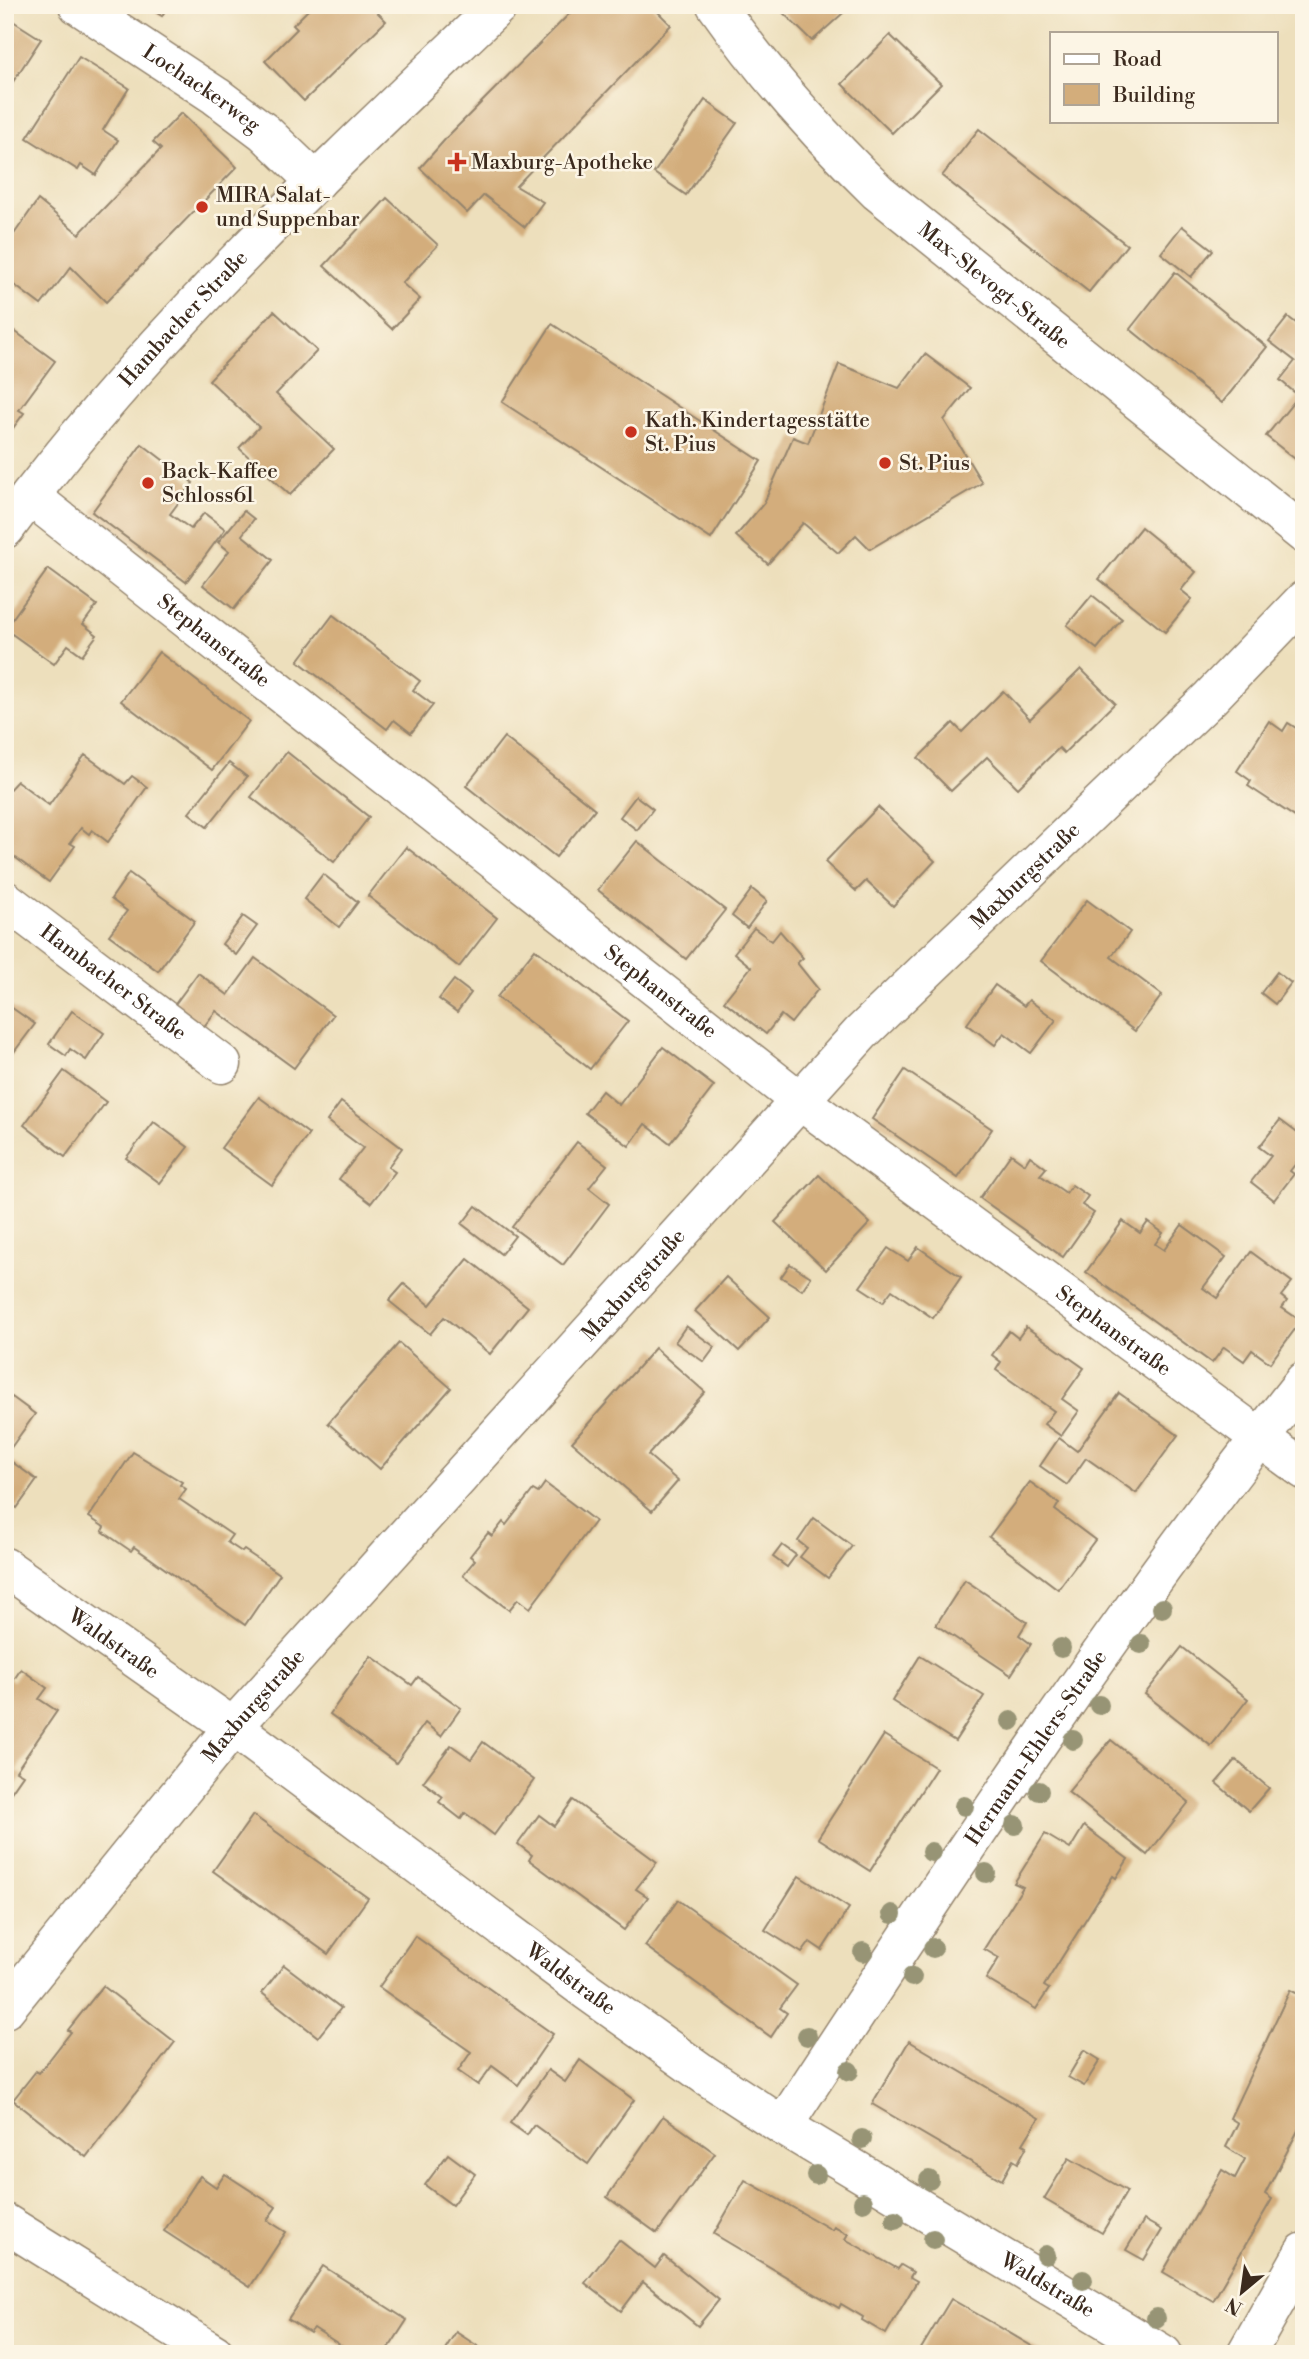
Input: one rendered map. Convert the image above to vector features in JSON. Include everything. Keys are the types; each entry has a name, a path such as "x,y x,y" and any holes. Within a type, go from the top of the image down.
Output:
{"street":[{"name":"Lochackerweg","path":"78,5 216,96 264,132 316,182"},
{"name":"Hambacher Straße","path":"5,529 98,411 153,350 316,182 499,5"},
{"name":"Max-Slevogt-Straße","path":"716,5 787,97 878,192 1304,534"},
{"name":"Stephanstraße","path":"30,496 799,1100 1304,1470"},
{"name":"Maxburgstraße","path":"5,2009 233,1727 860,1033 1210,698 1304,600"},
{"name":"Hambacher Straße","path":"5,900 222,1064"},
{"name":"Hermann-Ehlers-Straße","path":"783,2126 977,1832 1132,1607 1304,1381"},
{"name":"Waldstraße","path":"5,1567 233,1727 587,1991 705,2075 783,2126 1163,2354"},
{"path":"5,2223 215,2354"},
{"path":"1246,2354 1304,2252"}],"building":[{"path":"144,5 168,5 162,16"},
{"path":"313,5 370,5 386,21 304,101 265,61 297,29 293,25"},
{"path":"578,5 651,5 671,25 516,186 543,202 525,227 484,195 467,213 420,168 449,135"},
{"path":"775,5 852,5 812,41"},
{"path":"5,16 41,39 5,94"},
{"path":"890,35 941,84 892,133 842,84"},
{"path":"79,57 129,88 103,130 118,140 96,175 81,165 78,170 27,138"},
{"path":"705,100 737,123 686,195 654,173"},
{"path":"181,113 237,167 106,302 71,267 41,305 5,278 5,247 38,200 79,234 161,149 153,142"},
{"path":"979,129 1127,245 1089,292 942,176"},
{"path":"387,198 438,245 402,283 420,299 392,329 324,266"},
{"path":"1182,226 1213,250 1191,277 1161,253"},
{"path":"1175,272 1267,347 1222,403 1130,329"},
{"path":"274,311 317,351 276,394 334,449 290,495 239,448 259,427 209,380"},
{"path":"1288,317 1304,329 1304,380 1294,392 1280,380 1295,361 1269,341"},
{"path":"5,324 55,361 19,410 24,413 5,439"},
{"name":"Kath. Kindertagesstätte St. Pius","path":"552,324 761,461 711,539 502,402"},
{"name":"St. Pius","path":"925,354 970,388 944,420 982,483 870,549 856,535 838,553 803,523 768,564 736,536 764,503 793,437 808,443 839,364 899,388"},
{"path":"1301,393 1304,395 1304,466 1266,436"},
{"path":"142,444 193,483 170,514 191,529 204,513 225,529 186,582 92,512"},
{"path":"244,511 254,519 242,535 273,560 234,609 203,585 229,551 218,542"},
{"path":"1141,527 1196,572 1181,590 1192,599 1165,632 1099,579"},
{"path":"48,569 97,605 83,624 97,635 82,655 68,645 54,664 5,629"},
{"path":"1092,595 1122,619 1097,649 1067,625"},
{"path":"333,615 420,681 413,690 433,705 411,733 394,720 387,729 298,661"},
{"path":"159,652 249,721 212,770 121,701"},
{"path":"1081,669 1115,703 1064,753 1059,748 1018,788 987,757 951,791 918,758 953,723 962,732 1003,691 1030,719"},
{"path":"1269,721 1283,731 1288,723 1304,733 1304,802 1295,817 1248,786 1251,781 1237,771"},
{"path":"504,737 595,809 556,857 466,786"},
{"path":"287,752 369,817 334,862 251,797"},
{"path":"85,755 125,784 132,776 147,787 108,842 92,830 89,834 81,828 70,843 75,846 49,882 5,850 5,794 17,781 49,805"},
{"path":"229,763 247,777 207,827 189,813"},
{"path":"636,796 653,809 637,830 620,817"},
{"path":"878,807 935,861 893,906 866,881 856,891 825,862"},
{"path":"637,841 725,910 686,959 598,890"},
{"path":"406,847 497,918 459,967 368,896"},
{"path":"129,873 195,921 158,971 109,935 127,911 111,899"},
{"path":"323,874 358,902 339,927 304,899"},
{"path":"752,889 767,901 747,928 732,916"},
{"path":"1087,900 1130,932 1111,957 1162,995 1135,1031 1041,961"},
{"path":"243,916 257,926 236,955 222,944"},
{"path":"754,928 772,941 780,931 803,958 797,963 818,989 791,1023 781,1015 766,1034 724,1001 751,967 734,953"},
{"path":"535,949 628,1021 590,1069 497,997"},
{"path":"255,958 333,1015 294,1068 216,1011 202,1029 173,1007 198,973 228,995"},
{"path":"1277,972 1291,983 1275,1004 1261,993"},
{"path":"454,980 471,993 457,1012 439,999"},
{"path":"995,985 1024,1006 1029,1000 1056,1020 1031,1053 1004,1033 995,1045 967,1024"},
{"path":"5,1003 35,1024 5,1064"},
{"path":"72,1011 104,1033 86,1060 70,1049 66,1056 49,1044"},
{"path":"663,1047 714,1086 670,1143 645,1124 629,1146 585,1113 602,1091 619,1105"},
{"path":"905,1070 992,1129 958,1178 872,1119"},
{"path":"64,1071 106,1102 65,1157 24,1125"},
{"path":"259,1097 309,1134 272,1185 221,1148"},
{"path":"341,1102 402,1148 388,1167 395,1172 371,1203 339,1179 363,1148 327,1121"},
{"path":"1280,1120 1304,1138 1304,1153 1290,1171 1294,1174 1274,1200 1251,1182 1271,1156 1259,1147"},
{"path":"154,1122 188,1147 160,1183 126,1158"},
{"path":"577,1142 607,1165 589,1188 609,1204 563,1265 512,1227"},
{"path":"1011,1154 1025,1164 1030,1156 1046,1168 1040,1175 1066,1193 1072,1185 1088,1196 1082,1205 1094,1213 1063,1257 980,1198"},
{"path":"819,1175 870,1223 826,1270 775,1222"},
{"path":"476,1206 515,1236 501,1254 462,1224"},
{"path":"1123,1221 1140,1233 1148,1222 1163,1233 1155,1244 1164,1250 1182,1225 1226,1257 1203,1288 1217,1298 1251,1252 1292,1282 1281,1296 1287,1301 1282,1308 1301,1321 1270,1363 1252,1350 1244,1361 1224,1347 1212,1363 1086,1272"},
{"path":"918,1247 961,1277 933,1318 892,1290 883,1302 860,1287 888,1248 908,1261"},
{"path":"468,1259 528,1307 490,1354 444,1317 430,1334 389,1301 404,1284 430,1305"},
{"path":"790,1264 811,1277 802,1290 781,1277"},
{"path":"726,1277 770,1317 739,1351 695,1311"},
{"path":"686,1326 715,1347 704,1362 675,1342"},
{"path":"1026,1327 1084,1368 1062,1399 1079,1411 1061,1436 1044,1424 1054,1411 996,1370 1001,1362 992,1355 1009,1331 1018,1338"},
{"path":"399,1343 451,1388 380,1469 328,1423"},
{"path":"655,1348 705,1392 648,1455 678,1481 652,1511 572,1442"},
{"path":"1119,1393 1178,1435 1136,1493 1086,1458 1067,1485 1040,1466 1059,1438 1077,1451"},
{"path":"12,1397 35,1414 5,1456 5,1406"},
{"path":"133,1452 182,1482 180,1485 186,1489 179,1499 232,1535 227,1542 280,1574 245,1625 134,1547 131,1551 102,1531 104,1527 89,1517"},
{"path":"5,1457 37,1480 17,1508 5,1499"},
{"path":"1030,1482 1059,1503 1055,1510 1095,1540 1058,1589 989,1537"},
{"path":"545,1483 595,1521 530,1608 518,1599 509,1610 463,1575 475,1560 470,1556 488,1533 492,1536 503,1522 506,1525 533,1490 538,1493"},
{"path":"814,1518 852,1546 828,1578 800,1557 807,1548 798,1541"},
{"path":"782,1545 796,1555 787,1567 773,1557"},
{"path":"965,1580 1027,1622 1019,1635 1031,1644 1011,1675 936,1625"},
{"path":"1182,1647 1248,1699 1211,1746 1145,1694"},
{"path":"371,1656 412,1685 418,1677 461,1708 441,1736 425,1723 396,1763 330,1714"},
{"path":"920,1656 984,1696 955,1741 892,1701"},
{"path":"21,1669 47,1688 39,1699 57,1711 16,1771 23,1775 5,1801 5,1676 13,1681"},
{"path":"884,1735 936,1768 870,1871 818,1838"},
{"path":"1111,1740 1189,1802 1147,1855 1068,1792"},
{"path":"483,1742 534,1780 494,1835 465,1813 461,1819 439,1802 443,1797 423,1782 451,1745 471,1759"},
{"path":"1236,1760 1269,1788 1249,1811 1216,1783"},
{"path":"573,1800 657,1862 636,1889 648,1897 624,1930 529,1860 532,1855 518,1844 539,1815 554,1826"},
{"path":"253,1815 368,1898 328,1954 213,1871"},
{"path":"1084,1826 1128,1859 1116,1878 1113,1876 1044,1986 1049,1989 1036,2009 986,1979 999,1958 984,1949 1023,1887 1014,1883 1045,1834 1070,1849"},
{"path":"799,1876 849,1908 822,1950 810,1942 802,1953 765,1930"},
{"path":"678,1900 797,1985 780,2008 787,2013 771,2037 645,1946"},
{"path":"415,1936 553,2034 518,2085 492,2066 478,2085 458,2071 471,2052 379,1987"},
{"path":"284,1965 341,2008 318,2037 262,1993"},
{"path":"103,1986 175,2042 86,2157 13,2100 36,2071 39,2073 71,2032 68,2030"},
{"path":"1290,1990 1302,1996 1304,1992 1304,2119 1265,2194 1272,2199 1213,2301 1163,2272 1222,2170 1235,2178 1245,2159 1226,2147 1238,2123 1230,2118"},
{"path":"909,2041 1039,2118 1023,2144 1027,2146 1018,2163 1013,2160 1002,2180 872,2104"},
{"path":"1084,2050 1100,2060 1084,2086 1068,2077"},
{"path":"580,2060 634,2100 588,2164 534,2125 527,2135 510,2123 548,2070 565,2082"},
{"path":"663,2116 715,2153 657,2233 607,2197"},
{"path":"448,2154 475,2174 452,2205 425,2185"},
{"path":"1069,2158 1127,2191 1102,2233 1044,2199"},
{"path":"225,2174 276,2207 267,2220 286,2232 250,2287 164,2231 200,2176 216,2187"},
{"path":"745,2180 832,2230 834,2227 848,2234 845,2239 898,2269 901,2265 913,2272 910,2277 917,2281 886,2334 841,2304 839,2308 714,2234"},
{"path":"1144,2220 1162,2230 1144,2260 1126,2250"},
{"path":"619,2240 655,2268 664,2256 719,2300 698,2326 643,2282 621,2311 585,2283"},
{"path":"323,2266 407,2320 385,2354 350,2354 351,2352 314,2328 310,2333 288,2319"},
{"path":"951,2299 991,2322 1045,2354 919,2352"},
{"path":"456,2332 482,2349 479,2354 442,2354"}],"place":[{"name":"Maxburg-Apotheke","path":"457,162"},
{"name":"MIRA Salat- und Suppenbar","path":"202,207"},
{"name":"Kath. Kindertagesstätte St. Pius","path":"631,432"},
{"name":"St. Pius","path":"885,463"},
{"name":"Back-Kaffee Schloss61","path":"148,483"}]}
